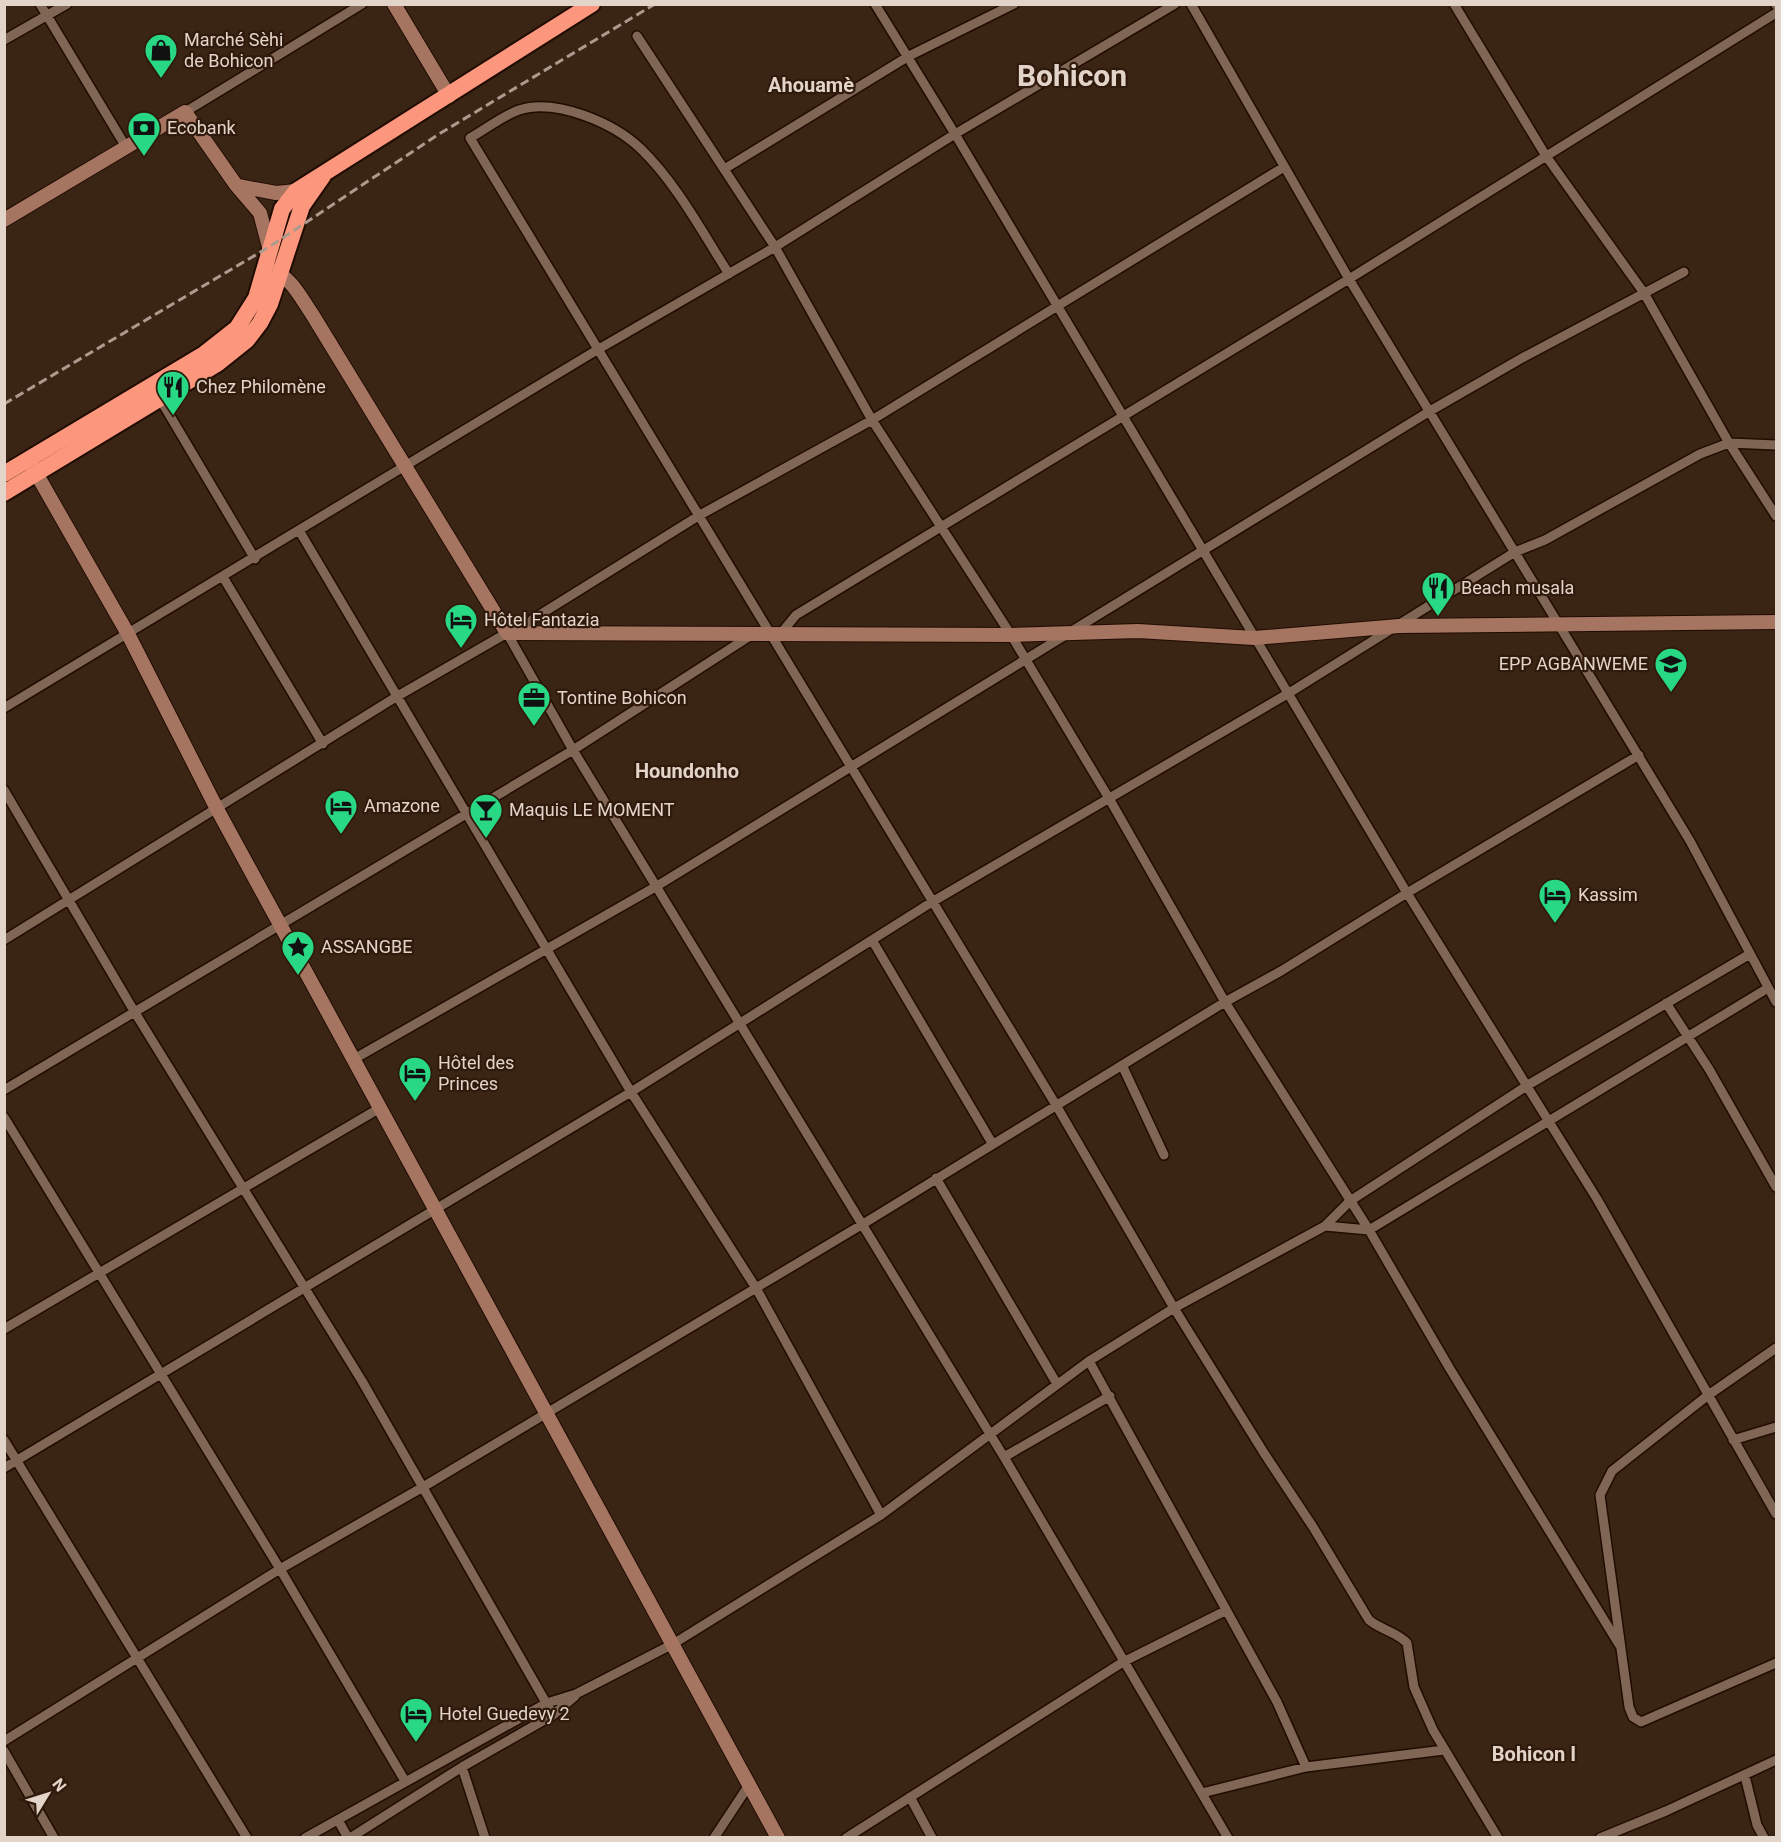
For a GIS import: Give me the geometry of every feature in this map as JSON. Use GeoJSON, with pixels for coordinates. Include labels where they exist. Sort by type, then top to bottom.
{"type":"FeatureCollection","features":[{"type":"Feature","properties":{"kind":"highway"},"geometry":{"type":"LineString","coordinates":[[4,493],[32,466],[224,340],[248,313],[256,298],[269,247],[282,209],[296,191],[592,4]]}},
{"type":"Feature","properties":{"kind":"highway"},"geometry":{"type":"LineString","coordinates":[[4,474],[32,466],[160,399],[217,364],[247,340],[270,304],[302,206],[326,170]]}},
{"type":"Feature","properties":{"kind":"street"},"geometry":{"type":"LineString","coordinates":[[40,4],[126,147]]}},
{"type":"Feature","properties":{"kind":"street"},"geometry":{"type":"LineString","coordinates":[[4,40],[67,4]]}},
{"type":"Feature","properties":{"kind":"street"},"geometry":{"type":"LineString","coordinates":[[4,220],[362,4]]}},
{"type":"Feature","properties":{"kind":"street"},"geometry":{"type":"LineString","coordinates":[[394,4],[449,96]]}},
{"type":"Feature","properties":{"kind":"street"},"geometry":{"type":"LineString","coordinates":[[875,4],[956,134],[1407,893],[1528,1084],[1776,1514]]}},
{"type":"Feature","properties":{"kind":"street"},"geometry":{"type":"LineString","coordinates":[[726,168],[909,56],[1014,4]]}},
{"type":"Feature","properties":{"kind":"street"},"geometry":{"type":"LineString","coordinates":[[4,708],[224,578],[597,350],[775,247],[956,134],[1175,4]]}},
{"type":"Feature","properties":{"kind":"street"},"geometry":{"type":"LineString","coordinates":[[1191,4],[1349,279],[1690,841],[1776,1002]]}},
{"type":"Feature","properties":{"kind":"street"},"geometry":{"type":"LineString","coordinates":[[1454,4],[1546,156],[1644,293],[1729,443],[1776,516]]}},
{"type":"Feature","properties":{"kind":"street"},"geometry":{"type":"LineString","coordinates":[[4,1090],[770,632],[1122,415],[1349,279],[1776,13]]}},
{"type":"Feature","properties":{"kind":"street"},"geometry":{"type":"LineString","coordinates":[[637,36],[726,168],[775,247],[872,420],[1011,635],[1110,800],[1225,1002],[1369,1230],[1449,1369],[1620,1646]]}},
{"type":"Feature","properties":{"kind":"street"},"geometry":{"type":"LineString","coordinates":[[729,274],[656,165],[641,149],[626,138],[581,114],[551,107],[536,107],[518,111],[470,138],[1056,1105],[1174,1308],[1313,1527],[1362,1611],[1379,1628],[1402,1637],[1407,1642],[1414,1687],[1444,1750],[1498,1838]]}},
{"type":"Feature","properties":{"kind":"street"},"geometry":{"type":"LineString","coordinates":[[184,112],[236,186],[260,213],[269,247]]}},
{"type":"Feature","properties":{"kind":"street"},"geometry":{"type":"LineString","coordinates":[[522,632],[534,619],[700,515],[872,420],[1284,167]]}},
{"type":"Feature","properties":{"kind":"street"},"geometry":{"type":"LineString","coordinates":[[236,186],[276,194],[296,191]]}},
{"type":"Feature","properties":{"kind":"street"},"geometry":{"type":"LineString","coordinates":[[264,267],[280,273],[312,314],[406,466],[507,633],[573,750],[1004,1457],[1228,1838]]}},
{"type":"Feature","properties":{"kind":"street"},"geometry":{"type":"LineString","coordinates":[[354,1059],[657,886],[1065,633],[1205,551],[1430,411],[1524,357],[1684,272]]}},
{"type":"Feature","properties":{"kind":"street"},"geometry":{"type":"LineString","coordinates":[[160,399],[255,559]]}},
{"type":"Feature","properties":{"kind":"street"},"geometry":{"type":"LineString","coordinates":[[4,1468],[631,1092],[932,903],[1289,693],[1515,552],[1545,540],[1700,454],[1729,443],[1776,445]]}},
{"type":"Feature","properties":{"kind":"street"},"geometry":{"type":"LineString","coordinates":[[32,466],[128,634],[217,809],[778,1838]]}},
{"type":"Feature","properties":{"kind":"street"},"geometry":{"type":"LineString","coordinates":[[300,532],[631,1092],[756,1288],[881,1515]]}},
{"type":"Feature","properties":{"kind":"street"},"geometry":{"type":"LineString","coordinates":[[224,578],[323,744]]}},
{"type":"Feature","properties":{"kind":"street"},"geometry":{"type":"LineString","coordinates":[[4,940],[396,697],[507,633],[770,632],[1011,635],[1138,631],[1254,638],[1399,626],[1776,622]]}},
{"type":"Feature","properties":{"kind":"street"},"geometry":{"type":"LineString","coordinates":[[4,1741],[280,1569],[423,1487],[863,1224],[1225,1002],[1281,971],[1639,755]]}},
{"type":"Feature","properties":{"kind":"street"},"geometry":{"type":"LineString","coordinates":[[4,790],[134,1011],[304,1287],[423,1487],[553,1715]]}},
{"type":"Feature","properties":{"kind":"street"},"geometry":{"type":"LineString","coordinates":[[872,940],[992,1143]]}},
{"type":"Feature","properties":{"kind":"street"},"geometry":{"type":"LineString","coordinates":[[304,1838],[547,1703],[576,1694],[673,1644],[881,1515],[1089,1361],[1174,1308],[1325,1226],[1350,1201],[1528,1084],[1750,954]]}},
{"type":"Feature","properties":{"kind":"street"},"geometry":{"type":"LineString","coordinates":[[1325,1226],[1369,1230],[1768,988]]}},
{"type":"Feature","properties":{"kind":"street"},"geometry":{"type":"LineString","coordinates":[[1666,1003],[1709,1069],[1776,1188]]}},
{"type":"Feature","properties":{"kind":"street"},"geometry":{"type":"LineString","coordinates":[[1122,1065],[1164,1155]]}},
{"type":"Feature","properties":{"kind":"street"},"geometry":{"type":"LineString","coordinates":[[4,1329],[380,1108]]}},
{"type":"Feature","properties":{"kind":"street"},"geometry":{"type":"LineString","coordinates":[[4,1117],[280,1569],[405,1781]]}},
{"type":"Feature","properties":{"kind":"street"},"geometry":{"type":"LineString","coordinates":[[936,1178],[1057,1384]]}},
{"type":"Feature","properties":{"kind":"street"},"geometry":{"type":"LineString","coordinates":[[1776,1348],[1707,1396],[1612,1471],[1600,1495],[1629,1707],[1633,1717],[1641,1722],[1776,1663]]}},
{"type":"Feature","properties":{"kind":"street"},"geometry":{"type":"LineString","coordinates":[[1089,1361],[1276,1702],[1306,1767]]}},
{"type":"Feature","properties":{"kind":"street"},"geometry":{"type":"LineString","coordinates":[[1004,1457],[1110,1396]]}},
{"type":"Feature","properties":{"kind":"street"},"geometry":{"type":"LineString","coordinates":[[1733,1440],[1776,1427]]}},
{"type":"Feature","properties":{"kind":"street"},"geometry":{"type":"LineString","coordinates":[[4,1440],[247,1838]]}},
{"type":"Feature","properties":{"kind":"street"},"geometry":{"type":"LineString","coordinates":[[846,1838],[1123,1662],[1225,1611]]}},
{"type":"Feature","properties":{"kind":"street"},"geometry":{"type":"LineString","coordinates":[[338,1820],[349,1838],[462,1767],[553,1715],[576,1694]]}},
{"type":"Feature","properties":{"kind":"street"},"geometry":{"type":"LineString","coordinates":[[1202,1793],[1306,1767],[1444,1750]]}},
{"type":"Feature","properties":{"kind":"street"},"geometry":{"type":"LineString","coordinates":[[4,1751],[54,1838]]}},
{"type":"Feature","properties":{"kind":"street"},"geometry":{"type":"LineString","coordinates":[[1600,1838],[1745,1776],[1776,1760]]}},
{"type":"Feature","properties":{"kind":"street"},"geometry":{"type":"LineString","coordinates":[[462,1767],[485,1838]]}},
{"type":"Feature","properties":{"kind":"street"},"geometry":{"type":"LineString","coordinates":[[1745,1776],[1757,1824],[1764,1838]]}},
{"type":"Feature","properties":{"kind":"street"},"geometry":{"type":"LineString","coordinates":[[714,1838],[749,1785]]}},
{"type":"Feature","properties":{"kind":"street"},"geometry":{"type":"LineString","coordinates":[[910,1797],[932,1838]]}},
{"type":"Feature","properties":{"kind":"railway"},"geometry":{"type":"LineString","coordinates":[[4,404],[269,247],[439,134],[655,4]]}},
{"type":"Feature","properties":{"kind":"place","name":"Marché Sèhi de Bohicon"},"geometry":{"type":"Point","coordinates":[161,79]}},
{"type":"Feature","properties":{"kind":"place","name":"Ecobank"},"geometry":{"type":"Point","coordinates":[144,157]}},
{"type":"Feature","properties":{"kind":"place","name":"Chez Philomène"},"geometry":{"type":"Point","coordinates":[173,416]}},
{"type":"Feature","properties":{"kind":"place","name":"Beach musala"},"geometry":{"type":"Point","coordinates":[1438,617]}},
{"type":"Feature","properties":{"kind":"place","name":"Hôtel Fantazia"},"geometry":{"type":"Point","coordinates":[461,649]}},
{"type":"Feature","properties":{"kind":"place","name":"EPP AGBANWEME"},"geometry":{"type":"Point","coordinates":[1671,693]}},
{"type":"Feature","properties":{"kind":"place","name":"Tontine Bohicon"},"geometry":{"type":"Point","coordinates":[534,727]}},
{"type":"Feature","properties":{"kind":"place","name":"Amazone"},"geometry":{"type":"Point","coordinates":[341,835]}},
{"type":"Feature","properties":{"kind":"place","name":"Maquis LE MOMENT"},"geometry":{"type":"Point","coordinates":[486,839]}},
{"type":"Feature","properties":{"kind":"place","name":"Kassim"},"geometry":{"type":"Point","coordinates":[1555,924]}},
{"type":"Feature","properties":{"kind":"place","name":"ASSANGBE"},"geometry":{"type":"Point","coordinates":[298,976]}},
{"type":"Feature","properties":{"kind":"place","name":"Hôtel des Princes"},"geometry":{"type":"Point","coordinates":[415,1102]}},
{"type":"Feature","properties":{"kind":"place","name":"Hotel Guedevy 2"},"geometry":{"type":"Point","coordinates":[416,1743]}},
{"type":"Feature","properties":{"kind":"district","name":"Bohicon"},"geometry":{"type":"Point","coordinates":[1072,76]}},
{"type":"Feature","properties":{"kind":"district","name":"Ahouamè"},"geometry":{"type":"Point","coordinates":[811,85]}},
{"type":"Feature","properties":{"kind":"district","name":"Houndonho"},"geometry":{"type":"Point","coordinates":[687,771]}},
{"type":"Feature","properties":{"kind":"district","name":"Bohicon I"},"geometry":{"type":"Point","coordinates":[1534,1754]}}]}
